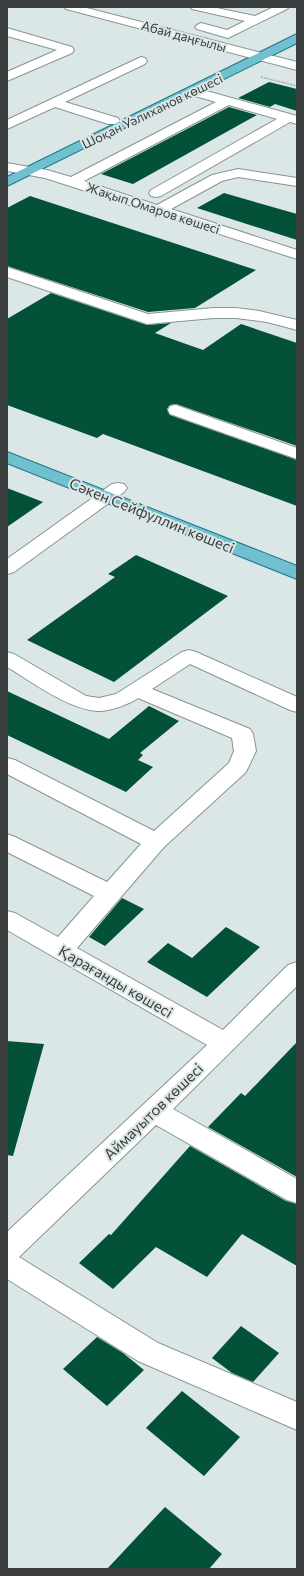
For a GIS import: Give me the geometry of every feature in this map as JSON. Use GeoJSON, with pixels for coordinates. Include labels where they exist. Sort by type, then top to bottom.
{"type":"FeatureCollection","features":[{"type":"Feature","properties":{"kind":"main road","name":"Шоқан Уәлиханов көшесі"},"geometry":{"type":"LineString","coordinates":[[7,182],[297,38]]}},
{"type":"Feature","properties":{"kind":"main road","name":"Сәкен Сейфуллин көшесі"},"geometry":{"type":"LineString","coordinates":[[7,443],[112,492],[297,573]]}},
{"type":"Feature","properties":{"kind":"main road","name":"Сәкен Сейфуллин көшесі"},"geometry":{"type":"LineString","coordinates":[[7,457],[112,492],[297,558]]}},
{"type":"Feature","properties":{"kind":"street","name":"Абай даңғылы"},"geometry":{"type":"LineString","coordinates":[[70,7],[297,66]]}},
{"type":"Feature","properties":{"kind":"street"},"geometry":{"type":"LineString","coordinates":[[196,7],[254,20]]}},
{"type":"Feature","properties":{"kind":"street"},"geometry":{"type":"LineString","coordinates":[[190,24],[228,34],[283,7]]}},
{"type":"Feature","properties":{"kind":"street"},"geometry":{"type":"LineString","coordinates":[[109,17],[122,10]]}},
{"type":"Feature","properties":{"kind":"street"},"geometry":{"type":"LineString","coordinates":[[7,32],[68,50],[7,77]]}},
{"type":"Feature","properties":{"kind":"street"},"geometry":{"type":"LineString","coordinates":[[7,126],[141,61]]}},
{"type":"Feature","properties":{"kind":"street"},"geometry":{"type":"LineString","coordinates":[[192,91],[293,119]]}},
{"type":"Feature","properties":{"kind":"street"},"geometry":{"type":"LineString","coordinates":[[72,182],[227,101]]}},
{"type":"Feature","properties":{"kind":"street"},"geometry":{"type":"LineString","coordinates":[[54,103],[113,121]]}},
{"type":"Feature","properties":{"kind":"street"},"geometry":{"type":"LineString","coordinates":[[156,193],[293,119]]}},
{"type":"Feature","properties":{"kind":"street","name":"Жақып Омаров көшесі"},"geometry":{"type":"LineString","coordinates":[[7,167],[47,174],[297,255]]}},
{"type":"Feature","properties":{"kind":"street"},"geometry":{"type":"LineString","coordinates":[[159,210],[217,178],[238,173],[297,182]]}},
{"type":"Feature","properties":{"kind":"street"},"geometry":{"type":"LineString","coordinates":[[7,272],[147,319],[165,319],[195,315],[235,313],[267,316],[297,325]]}},
{"type":"Feature","properties":{"kind":"street"},"geometry":{"type":"LineString","coordinates":[[176,410],[297,454]]}},
{"type":"Feature","properties":{"kind":"street"},"geometry":{"type":"LineString","coordinates":[[7,568],[112,492]]}},
{"type":"Feature","properties":{"kind":"street"},"geometry":{"type":"LineString","coordinates":[[7,658],[80,701],[99,705],[123,699],[189,656],[297,705]]}},
{"type":"Feature","properties":{"kind":"street"},"geometry":{"type":"LineString","coordinates":[[62,950],[72,936],[156,842],[238,767],[245,751],[242,734],[136,690]]}},
{"type":"Feature","properties":{"kind":"street"},"geometry":{"type":"LineString","coordinates":[[7,765],[156,842]]}},
{"type":"Feature","properties":{"kind":"street"},"geometry":{"type":"LineString","coordinates":[[7,842],[110,894]]}},
{"type":"Feature","properties":{"kind":"street","name":"Қарағанды көшесі"},"geometry":{"type":"LineString","coordinates":[[7,919],[225,1043]]}},
{"type":"Feature","properties":{"kind":"street","name":"Аймауытов көшесі"},"geometry":{"type":"LineString","coordinates":[[7,1250],[225,1043],[297,970]]}},
{"type":"Feature","properties":{"kind":"street"},"geometry":{"type":"LineString","coordinates":[[154,1111],[297,1192]]}},
{"type":"Feature","properties":{"kind":"street"},"geometry":{"type":"LineString","coordinates":[[7,1264],[148,1352],[297,1416]]}},
{"type":"Feature","properties":{"kind":"path"},"geometry":{"type":"LineString","coordinates":[[256,75],[297,86]]}},
{"type":"Feature","properties":{"kind":"building"},"geometry":{"type":"Polygon","coordinates":[[[269,82],[297,89],[297,111],[275,104],[270,107],[238,98],[269,82]]]}},
{"type":"Feature","properties":{"kind":"building"},"geometry":{"type":"Polygon","coordinates":[[[229,107],[257,115],[133,184],[101,174],[229,107]]]}},
{"type":"Feature","properties":{"kind":"building"},"geometry":{"type":"Polygon","coordinates":[[[224,193],[297,214],[297,240],[197,208],[224,193]]]}},
{"type":"Feature","properties":{"kind":"building"},"geometry":{"type":"Polygon","coordinates":[[[30,196],[256,270],[195,308],[148,312],[7,266],[7,208],[30,196]]]}},
{"type":"Feature","properties":{"kind":"building"},"geometry":{"type":"Polygon","coordinates":[[[51,293],[147,325],[171,323],[155,333],[203,350],[241,324],[297,343],[297,446],[176,404],[170,405],[167,409],[170,415],[297,460],[297,506],[103,434],[97,438],[7,405],[7,319],[51,293]]]}},
{"type":"Feature","properties":{"kind":"building"},"geometry":{"type":"Polygon","coordinates":[[[7,488],[43,502],[7,527],[7,488]]]}},
{"type":"Feature","properties":{"kind":"building"},"geometry":{"type":"Polygon","coordinates":[[[136,555],[228,596],[114,682],[27,640],[115,577],[108,574],[136,555]]]}},
{"type":"Feature","properties":{"kind":"building"},"geometry":{"type":"Polygon","coordinates":[[[7,691],[109,739],[149,706],[179,721],[140,753],[143,755],[138,760],[153,767],[126,792],[7,735],[7,691]]]}},
{"type":"Feature","properties":{"kind":"building"},"geometry":{"type":"Polygon","coordinates":[[[122,898],[144,909],[105,946],[89,937],[122,898]]]}},
{"type":"Feature","properties":{"kind":"building"},"geometry":{"type":"Polygon","coordinates":[[[226,927],[260,947],[207,997],[147,962],[168,943],[192,958],[226,927]]]}},
{"type":"Feature","properties":{"kind":"building"},"geometry":{"type":"Polygon","coordinates":[[[7,1041],[44,1044],[13,1156],[7,1155],[7,1041]]]}},
{"type":"Feature","properties":{"kind":"building"},"geometry":{"type":"Polygon","coordinates":[[[297,1042],[297,1177],[208,1127],[241,1093],[245,1096],[297,1042]]]}},
{"type":"Feature","properties":{"kind":"building"},"geometry":{"type":"Polygon","coordinates":[[[190,1146],[286,1201],[297,1204],[297,1266],[242,1234],[207,1277],[156,1247],[113,1289],[79,1263],[109,1234],[111,1235],[190,1146]]]}},
{"type":"Feature","properties":{"kind":"building"},"geometry":{"type":"Polygon","coordinates":[[[241,1326],[279,1353],[253,1382],[232,1373],[212,1358],[241,1326]]]}},
{"type":"Feature","properties":{"kind":"building"},"geometry":{"type":"Polygon","coordinates":[[[97,1337],[123,1353],[144,1370],[107,1406],[63,1369],[97,1337]]]}},
{"type":"Feature","properties":{"kind":"building"},"geometry":{"type":"Polygon","coordinates":[[[182,1391],[240,1437],[204,1476],[146,1428],[182,1391]]]}},
{"type":"Feature","properties":{"kind":"building"},"geometry":{"type":"Polygon","coordinates":[[[165,1507],[222,1554],[209,1569],[107,1569],[165,1507]]]}}]}
